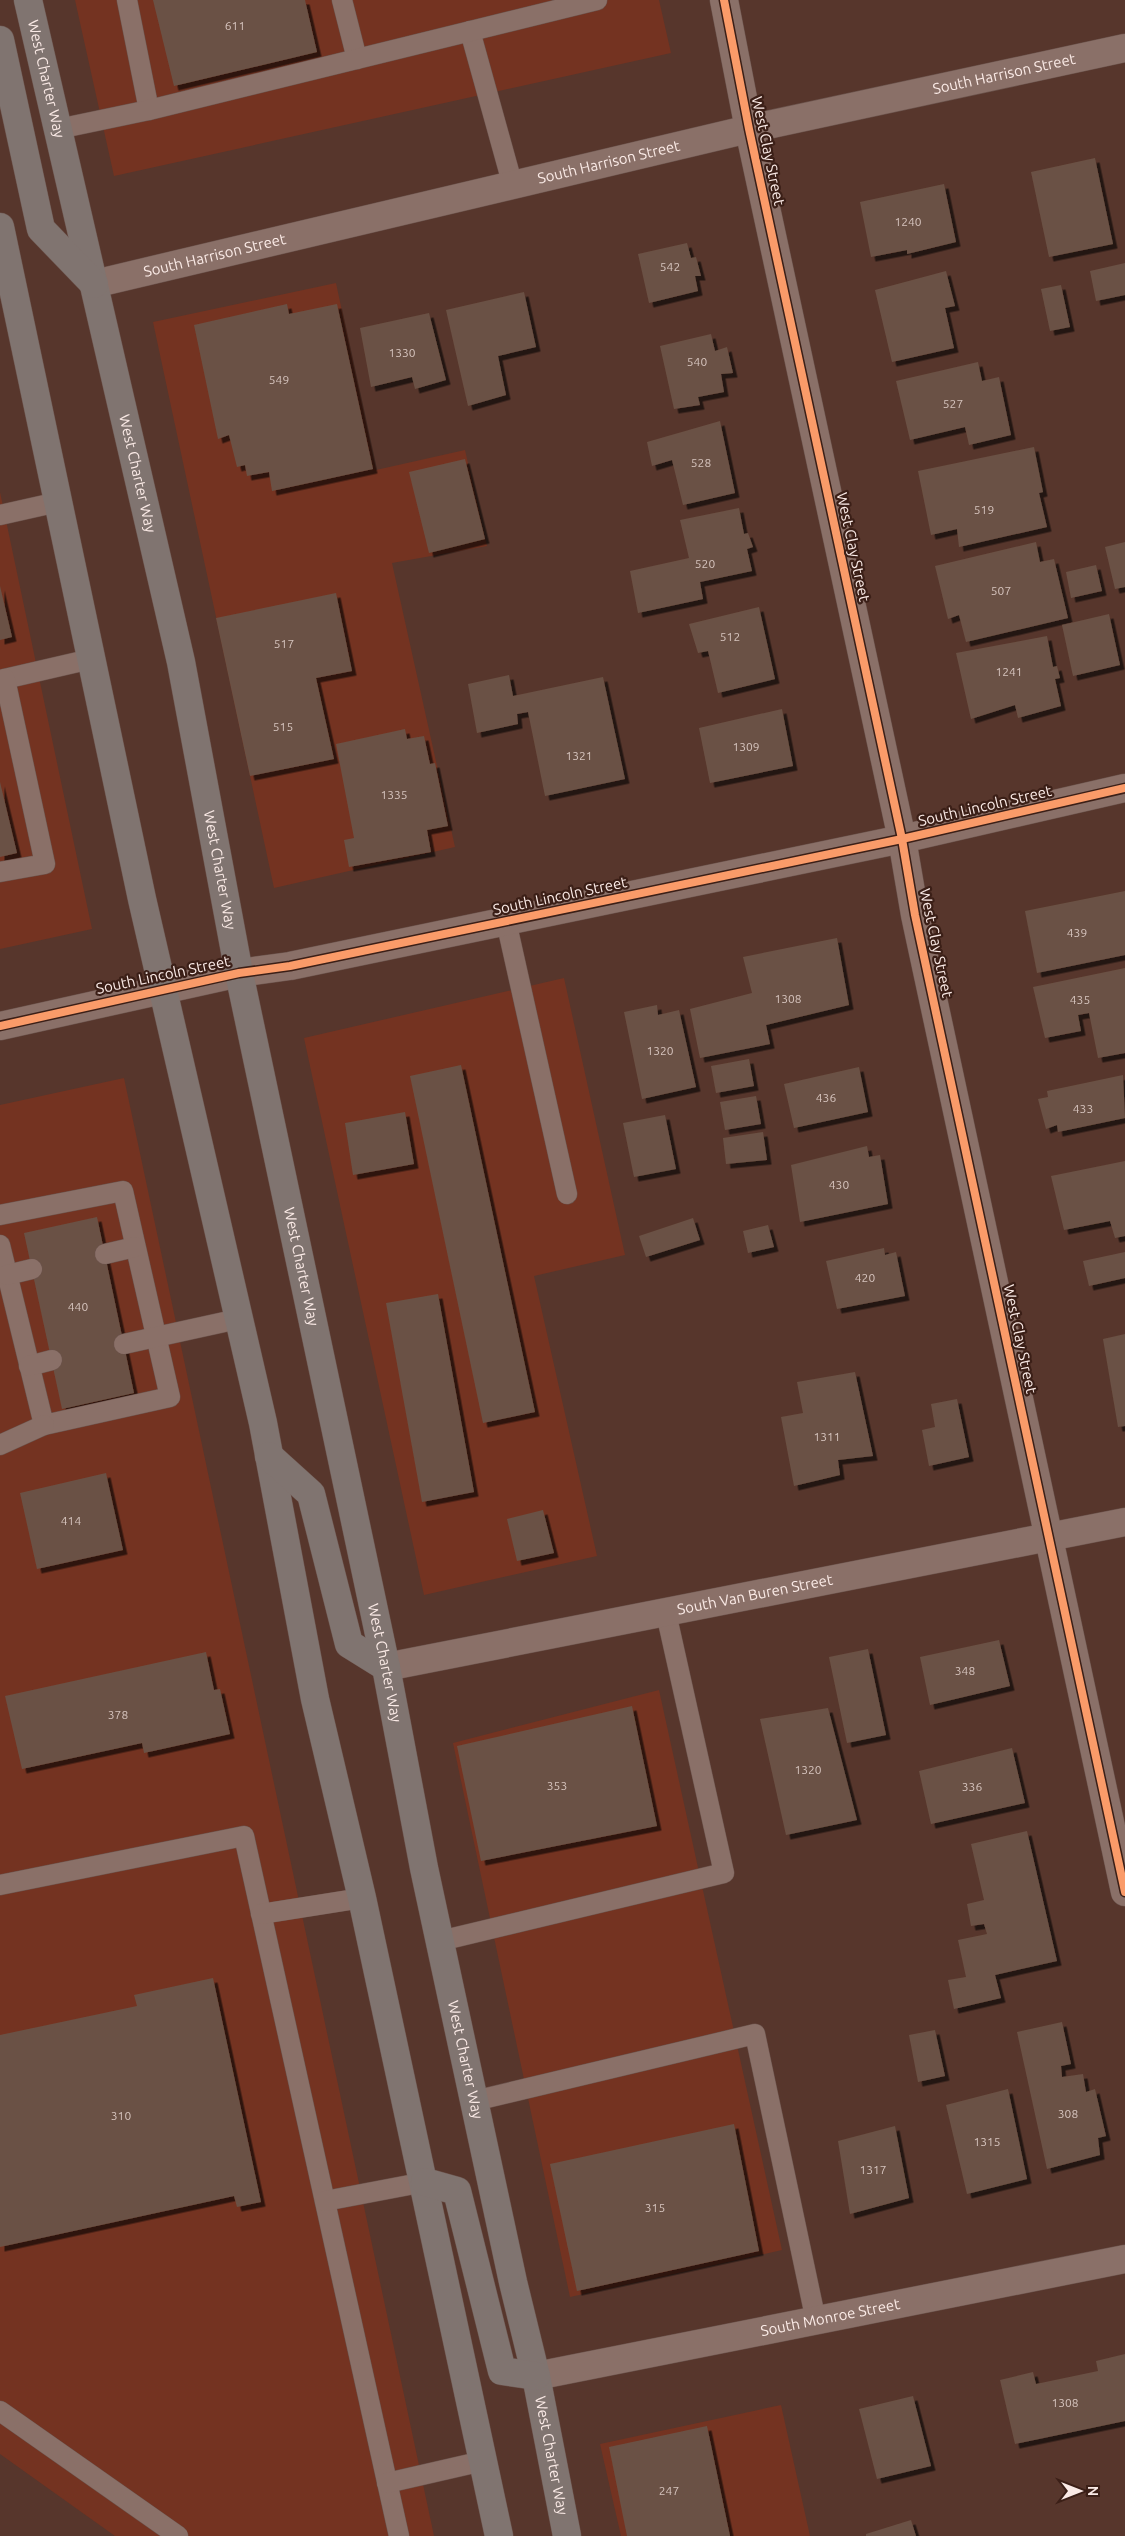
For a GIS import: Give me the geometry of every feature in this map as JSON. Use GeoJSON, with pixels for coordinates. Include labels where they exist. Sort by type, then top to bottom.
{"type":"FeatureCollection","features":[{"type":"Feature","properties":{"kind":"main road","name":"West Charter Way"},"geometry":{"type":"LineString","coordinates":[[28,0],[181,662],[239,973],[386,1667],[440,1941],[536,2376],[567,2536]]}},
{"type":"Feature","properties":{"kind":"main road"},"geometry":{"type":"LineString","coordinates":[[0,40],[41,229],[94,284]]}},
{"type":"Feature","properties":{"kind":"main road"},"geometry":{"type":"LineString","coordinates":[[0,227],[4,262],[91,659],[270,1456],[315,1699],[362,1898],[499,2536]]}},
{"type":"Feature","properties":{"kind":"main road"},"geometry":{"type":"LineString","coordinates":[[270,1456],[311,1494],[349,1644],[386,1667]]}},
{"type":"Feature","properties":{"kind":"main road"},"geometry":{"type":"LineString","coordinates":[[424,2182],[457,2191],[502,2372],[536,2376]]}},
{"type":"Feature","properties":{"kind":"street","name":"West Clay Street"},"geometry":{"type":"LineString","coordinates":[[724,0],[749,129],[902,839],[916,914],[1125,1892]]}},
{"type":"Feature","properties":{"kind":"street","name":"South Harrison Street"},"geometry":{"type":"LineString","coordinates":[[94,284],[749,129],[1125,48]]}},
{"type":"Feature","properties":{"kind":"street","name":"South Lincoln Street"},"geometry":{"type":"LineString","coordinates":[[0,1026],[239,973],[290,966],[902,839],[1125,788]]}},
{"type":"Feature","properties":{"kind":"street","name":"South Van Buren Street"},"geometry":{"type":"LineString","coordinates":[[386,1667],[1125,1522]]}},
{"type":"Feature","properties":{"kind":"street","name":"South Monroe Street"},"geometry":{"type":"LineString","coordinates":[[536,2376],[1125,2259]]}},
{"type":"Feature","properties":{"kind":"lane"},"geometry":{"type":"LineString","coordinates":[[127,0],[149,110]]}},
{"type":"Feature","properties":{"kind":"lane"},"geometry":{"type":"LineString","coordinates":[[342,0],[357,59]]}},
{"type":"Feature","properties":{"kind":"lane"},"geometry":{"type":"LineString","coordinates":[[58,129],[149,110],[597,0]]}},
{"type":"Feature","properties":{"kind":"lane"},"geometry":{"type":"LineString","coordinates":[[470,31],[513,186]]}},
{"type":"Feature","properties":{"kind":"lane"},"geometry":{"type":"LineString","coordinates":[[0,515],[58,502]]}},
{"type":"Feature","properties":{"kind":"lane"},"geometry":{"type":"LineString","coordinates":[[0,872],[45,864],[3,679],[91,659]]}},
{"type":"Feature","properties":{"kind":"lane"},"geometry":{"type":"LineString","coordinates":[[506,921],[566,1194]]}},
{"type":"Feature","properties":{"kind":"lane"},"geometry":{"type":"LineString","coordinates":[[0,1215],[123,1191],[170,1397],[44,1424],[0,1445]]}},
{"type":"Feature","properties":{"kind":"lane"},"geometry":{"type":"LineString","coordinates":[[0,1245],[44,1424]]}},
{"type":"Feature","properties":{"kind":"lane"},"geometry":{"type":"LineString","coordinates":[[105,1254],[135,1247]]}},
{"type":"Feature","properties":{"kind":"lane"},"geometry":{"type":"LineString","coordinates":[[7,1275],[32,1269]]}},
{"type":"Feature","properties":{"kind":"lane"},"geometry":{"type":"LineString","coordinates":[[124,1344],[238,1318]]}},
{"type":"Feature","properties":{"kind":"lane"},"geometry":{"type":"LineString","coordinates":[[29,1366],[52,1360]]}},
{"type":"Feature","properties":{"kind":"lane"},"geometry":{"type":"LineString","coordinates":[[440,1941],[724,1873],[666,1613]]}},
{"type":"Feature","properties":{"kind":"lane"},"geometry":{"type":"LineString","coordinates":[[0,1885],[244,1836],[399,2536]]}},
{"type":"Feature","properties":{"kind":"lane"},"geometry":{"type":"LineString","coordinates":[[261,1914],[362,1898]]}},
{"type":"Feature","properties":{"kind":"lane"},"geometry":{"type":"LineString","coordinates":[[474,2100],[755,2034],[816,2321]]}},
{"type":"Feature","properties":{"kind":"lane"},"geometry":{"type":"LineString","coordinates":[[325,2201],[424,2182]]}},
{"type":"Feature","properties":{"kind":"lane"},"geometry":{"type":"LineString","coordinates":[[0,2410],[158,2530],[178,2536]]}},
{"type":"Feature","properties":{"kind":"lane"},"geometry":{"type":"LineString","coordinates":[[387,2483],[483,2461]]}},
{"type":"Feature","properties":{"kind":"shaded area"},"geometry":{"type":"Polygon","coordinates":[[[75,0],[659,0],[671,53],[114,176],[75,0]]]}},
{"type":"Feature","properties":{"kind":"shaded area"},"geometry":{"type":"Polygon","coordinates":[[[336,283],[376,470],[465,450],[487,546],[392,563],[455,847],[274,888],[153,322],[336,283]]]}},
{"type":"Feature","properties":{"kind":"shaded area"},"geometry":{"type":"Polygon","coordinates":[[[0,492],[92,929],[0,949],[0,492]]]}},
{"type":"Feature","properties":{"kind":"shaded area"},"geometry":{"type":"Polygon","coordinates":[[[564,978],[625,1255],[534,1276],[597,1556],[424,1595],[304,1038],[564,978]]]}},
{"type":"Feature","properties":{"kind":"shaded area"},"geometry":{"type":"Polygon","coordinates":[[[124,1078],[434,2536],[115,2536],[0,2454],[0,1105],[124,1078]]]}},
{"type":"Feature","properties":{"kind":"shaded area"},"geometry":{"type":"Polygon","coordinates":[[[659,1690],[782,2250],[570,2297],[453,1743],[659,1690]]]}},
{"type":"Feature","properties":{"kind":"shaded area"},"geometry":{"type":"Polygon","coordinates":[[[781,2405],[810,2536],[621,2536],[600,2444],[781,2405]]]}},
{"type":"Feature","properties":{"kind":"building"},"geometry":{"type":"Polygon","coordinates":[[[153,0],[305,0],[317,52],[174,86],[153,0]]]}},
{"type":"Feature","properties":{"kind":"building"},"geometry":{"type":"Polygon","coordinates":[[[1095,158],[1113,244],[1049,257],[1031,172],[1095,158]]]}},
{"type":"Feature","properties":{"kind":"building"},"geometry":{"type":"Polygon","coordinates":[[[944,184],[956,242],[907,254],[907,250],[871,257],[860,202],[944,184]]]}},
{"type":"Feature","properties":{"kind":"building"},"geometry":{"type":"Polygon","coordinates":[[[687,243],[691,258],[696,257],[701,276],[695,276],[698,291],[649,303],[638,254],[687,243]]]}},
{"type":"Feature","properties":{"kind":"building"},"geometry":{"type":"Polygon","coordinates":[[[1125,263],[1125,295],[1096,301],[1090,271],[1125,263]]]}},
{"type":"Feature","properties":{"kind":"building"},"geometry":{"type":"Polygon","coordinates":[[[946,271],[955,306],[945,308],[954,348],[892,362],[875,290],[946,271]]]}},
{"type":"Feature","properties":{"kind":"building"},"geometry":{"type":"Polygon","coordinates":[[[1061,285],[1070,327],[1050,331],[1041,289],[1061,285]]]}},
{"type":"Feature","properties":{"kind":"building"},"geometry":{"type":"Polygon","coordinates":[[[524,292],[536,347],[498,356],[506,395],[468,406],[446,310],[524,292]]]}},
{"type":"Feature","properties":{"kind":"building"},"geometry":{"type":"Polygon","coordinates":[[[287,304],[289,314],[337,304],[373,469],[272,491],[269,472],[247,476],[245,465],[237,467],[229,435],[218,439],[194,325],[287,304]]]}},
{"type":"Feature","properties":{"kind":"building"},"geometry":{"type":"Polygon","coordinates":[[[429,313],[446,380],[415,389],[412,377],[371,387],[360,328],[429,313]]]}},
{"type":"Feature","properties":{"kind":"building"},"geometry":{"type":"Polygon","coordinates":[[[711,334],[715,351],[727,347],[733,373],[721,374],[724,392],[698,397],[700,405],[674,409],[660,346],[711,334]]]}},
{"type":"Feature","properties":{"kind":"building"},"geometry":{"type":"Polygon","coordinates":[[[978,362],[982,381],[999,377],[1011,435],[969,445],[965,427],[910,440],[896,381],[978,362]]]}},
{"type":"Feature","properties":{"kind":"building"},"geometry":{"type":"Polygon","coordinates":[[[720,421],[735,493],[683,505],[672,460],[652,466],[647,442],[720,421]]]}},
{"type":"Feature","properties":{"kind":"building"},"geometry":{"type":"Polygon","coordinates":[[[1034,447],[1043,492],[1039,493],[1047,527],[959,547],[957,529],[931,535],[918,471],[1034,447]]]}},
{"type":"Feature","properties":{"kind":"building"},"geometry":{"type":"Polygon","coordinates":[[[465,459],[485,539],[429,553],[409,472],[465,459]]]}},
{"type":"Feature","properties":{"kind":"building"},"geometry":{"type":"Polygon","coordinates":[[[739,508],[744,534],[748,533],[753,547],[747,549],[752,571],[700,582],[703,599],[638,613],[630,571],[689,558],[680,520],[739,508]]]}},
{"type":"Feature","properties":{"kind":"building"},"geometry":{"type":"Polygon","coordinates":[[[1036,542],[1040,562],[1054,559],[1068,618],[966,642],[959,615],[948,619],[935,566],[1036,542]]]}},
{"type":"Feature","properties":{"kind":"building"},"geometry":{"type":"Polygon","coordinates":[[[1125,542],[1125,587],[1115,589],[1105,547],[1125,542]]]}},
{"type":"Feature","properties":{"kind":"building"},"geometry":{"type":"Polygon","coordinates":[[[1096,565],[1102,591],[1071,598],[1066,572],[1096,565]]]}},
{"type":"Feature","properties":{"kind":"building"},"geometry":{"type":"Polygon","coordinates":[[[0,586],[12,637],[0,640],[0,586]]]}},
{"type":"Feature","properties":{"kind":"building"},"geometry":{"type":"Polygon","coordinates":[[[336,593],[352,671],[316,678],[334,759],[250,776],[216,618],[336,593]]]}},
{"type":"Feature","properties":{"kind":"building"},"geometry":{"type":"Polygon","coordinates":[[[759,607],[775,679],[718,693],[708,651],[698,653],[689,624],[759,607]]]}},
{"type":"Feature","properties":{"kind":"building"},"geometry":{"type":"Polygon","coordinates":[[[1109,614],[1120,665],[1073,676],[1062,625],[1109,614]]]}},
{"type":"Feature","properties":{"kind":"building"},"geometry":{"type":"Polygon","coordinates":[[[1047,636],[1053,667],[1057,666],[1060,678],[1055,679],[1061,706],[1018,718],[1015,705],[971,719],[956,653],[1047,636]]]}},
{"type":"Feature","properties":{"kind":"building"},"geometry":{"type":"Polygon","coordinates":[[[509,675],[513,696],[603,677],[625,779],[545,796],[528,712],[517,714],[518,724],[477,733],[468,684],[509,675]]]}},
{"type":"Feature","properties":{"kind":"building"},"geometry":{"type":"Polygon","coordinates":[[[782,709],[793,766],[710,783],[699,728],[782,709]]]}},
{"type":"Feature","properties":{"kind":"building"},"geometry":{"type":"Polygon","coordinates":[[[405,729],[407,739],[424,736],[430,764],[435,763],[448,826],[427,830],[431,852],[349,867],[344,840],[354,838],[336,744],[405,729]]]}},
{"type":"Feature","properties":{"kind":"building"},"geometry":{"type":"Polygon","coordinates":[[[0,782],[17,853],[0,857],[0,782]]]}},
{"type":"Feature","properties":{"kind":"building"},"geometry":{"type":"Polygon","coordinates":[[[1125,891],[1125,955],[1037,973],[1025,911],[1125,891]]]}},
{"type":"Feature","properties":{"kind":"building"},"geometry":{"type":"Polygon","coordinates":[[[837,938],[849,1005],[766,1025],[770,1044],[700,1058],[690,1009],[752,993],[743,957],[837,938]]]}},
{"type":"Feature","properties":{"kind":"building"},"geometry":{"type":"Polygon","coordinates":[[[1125,968],[1125,1053],[1098,1058],[1089,1013],[1078,1015],[1081,1031],[1045,1038],[1033,987],[1125,968]]]}},
{"type":"Feature","properties":{"kind":"building"},"geometry":{"type":"Polygon","coordinates":[[[657,1005],[658,1015],[679,1010],[696,1087],[642,1099],[624,1012],[657,1005]]]}},
{"type":"Feature","properties":{"kind":"building"},"geometry":{"type":"Polygon","coordinates":[[[749,1059],[754,1086],[716,1093],[711,1066],[749,1059]]]}},
{"type":"Feature","properties":{"kind":"building"},"geometry":{"type":"Polygon","coordinates":[[[461,1065],[535,1412],[483,1423],[410,1076],[461,1065]]]}},
{"type":"Feature","properties":{"kind":"building"},"geometry":{"type":"Polygon","coordinates":[[[859,1067],[868,1112],[794,1128],[784,1084],[859,1067]]]}},
{"type":"Feature","properties":{"kind":"building"},"geometry":{"type":"Polygon","coordinates":[[[1123,1075],[1125,1118],[1058,1132],[1057,1125],[1046,1129],[1038,1099],[1048,1097],[1047,1091],[1123,1075]]]}},
{"type":"Feature","properties":{"kind":"building"},"geometry":{"type":"Polygon","coordinates":[[[756,1096],[761,1124],[725,1130],[720,1102],[756,1096]]]}},
{"type":"Feature","properties":{"kind":"building"},"geometry":{"type":"Polygon","coordinates":[[[405,1112],[414,1164],[353,1175],[345,1123],[405,1112]]]}},
{"type":"Feature","properties":{"kind":"building"},"geometry":{"type":"Polygon","coordinates":[[[665,1115],[676,1169],[634,1177],[623,1123],[665,1115]]]}},
{"type":"Feature","properties":{"kind":"building"},"geometry":{"type":"Polygon","coordinates":[[[763,1132],[767,1160],[726,1164],[723,1138],[763,1132]]]}},
{"type":"Feature","properties":{"kind":"building"},"geometry":{"type":"Polygon","coordinates":[[[867,1146],[869,1157],[880,1155],[888,1204],[800,1222],[791,1165],[867,1146]]]}},
{"type":"Feature","properties":{"kind":"building"},"geometry":{"type":"Polygon","coordinates":[[[1125,1161],[1125,1236],[1115,1238],[1110,1221],[1064,1230],[1051,1176],[1125,1161]]]}},
{"type":"Feature","properties":{"kind":"building"},"geometry":{"type":"Polygon","coordinates":[[[97,1217],[134,1393],[62,1409],[24,1233],[97,1217]]]}},
{"type":"Feature","properties":{"kind":"building"},"geometry":{"type":"Polygon","coordinates":[[[693,1218],[700,1240],[646,1257],[639,1236],[693,1218]]]}},
{"type":"Feature","properties":{"kind":"building"},"geometry":{"type":"Polygon","coordinates":[[[768,1225],[774,1247],[748,1253],[743,1231],[768,1225]]]}},
{"type":"Feature","properties":{"kind":"building"},"geometry":{"type":"Polygon","coordinates":[[[884,1248],[885,1255],[896,1252],[905,1296],[837,1309],[826,1261],[884,1248]]]}},
{"type":"Feature","properties":{"kind":"building"},"geometry":{"type":"Polygon","coordinates":[[[1125,1252],[1125,1278],[1089,1286],[1083,1261],[1125,1252]]]}},
{"type":"Feature","properties":{"kind":"building"},"geometry":{"type":"Polygon","coordinates":[[[438,1294],[474,1492],[422,1502],[386,1303],[438,1294]]]}},
{"type":"Feature","properties":{"kind":"building"},"geometry":{"type":"Polygon","coordinates":[[[1125,1334],[1125,1426],[1118,1427],[1103,1339],[1125,1334]]]}},
{"type":"Feature","properties":{"kind":"building"},"geometry":{"type":"Polygon","coordinates":[[[855,1372],[873,1456],[838,1460],[840,1475],[794,1486],[781,1417],[803,1413],[797,1382],[855,1372]]]}},
{"type":"Feature","properties":{"kind":"building"},"geometry":{"type":"Polygon","coordinates":[[[957,1399],[969,1457],[929,1466],[922,1430],[935,1427],[931,1404],[957,1399]]]}},
{"type":"Feature","properties":{"kind":"building"},"geometry":{"type":"Polygon","coordinates":[[[106,1473],[123,1550],[37,1569],[20,1493],[106,1473]]]}},
{"type":"Feature","properties":{"kind":"building"},"geometry":{"type":"Polygon","coordinates":[[[543,1510],[554,1553],[517,1561],[507,1519],[543,1510]]]}},
{"type":"Feature","properties":{"kind":"building"},"geometry":{"type":"Polygon","coordinates":[[[999,1640],[1010,1686],[930,1705],[920,1657],[999,1640]]]}},
{"type":"Feature","properties":{"kind":"building"},"geometry":{"type":"Polygon","coordinates":[[[868,1649],[886,1735],[847,1743],[829,1657],[868,1649]]]}},
{"type":"Feature","properties":{"kind":"building"},"geometry":{"type":"Polygon","coordinates":[[[206,1652],[214,1690],[220,1689],[230,1734],[144,1753],[142,1743],[22,1769],[5,1696],[206,1652]]]}},
{"type":"Feature","properties":{"kind":"building"},"geometry":{"type":"Polygon","coordinates":[[[632,1706],[657,1826],[481,1861],[457,1746],[632,1706]]]}},
{"type":"Feature","properties":{"kind":"building"},"geometry":{"type":"Polygon","coordinates":[[[828,1708],[857,1820],[786,1835],[760,1719],[828,1708]]]}},
{"type":"Feature","properties":{"kind":"building"},"geometry":{"type":"Polygon","coordinates":[[[1012,1748],[1025,1803],[931,1824],[919,1771],[1012,1748]]]}},
{"type":"Feature","properties":{"kind":"building"},"geometry":{"type":"Polygon","coordinates":[[[1027,1831],[1057,1961],[995,1975],[1001,1998],[954,2009],[948,1980],[966,1977],[958,1940],[987,1934],[984,1924],[971,1926],[967,1904],[984,1900],[971,1844],[1027,1831]]]}},
{"type":"Feature","properties":{"kind":"building"},"geometry":{"type":"Polygon","coordinates":[[[213,1978],[261,2202],[237,2207],[234,2196],[0,2247],[0,2035],[137,2006],[134,1995],[213,1978]]]}},
{"type":"Feature","properties":{"kind":"building"},"geometry":{"type":"Polygon","coordinates":[[[1062,2022],[1071,2064],[1061,2066],[1062,2077],[1083,2074],[1086,2092],[1095,2089],[1106,2136],[1098,2138],[1100,2155],[1047,2169],[1017,2032],[1062,2022]]]}},
{"type":"Feature","properties":{"kind":"building"},"geometry":{"type":"Polygon","coordinates":[[[935,2030],[945,2076],[918,2082],[909,2035],[935,2030]]]}},
{"type":"Feature","properties":{"kind":"building"},"geometry":{"type":"Polygon","coordinates":[[[1008,2089],[1027,2179],[967,2194],[946,2105],[1008,2089]]]}},
{"type":"Feature","properties":{"kind":"building"},"geometry":{"type":"Polygon","coordinates":[[[734,2124],[759,2251],[577,2291],[550,2164],[734,2124]]]}},
{"type":"Feature","properties":{"kind":"building"},"geometry":{"type":"Polygon","coordinates":[[[895,2126],[909,2198],[850,2214],[838,2141],[895,2126]]]}},
{"type":"Feature","properties":{"kind":"building"},"geometry":{"type":"Polygon","coordinates":[[[1125,2354],[1125,2421],[1015,2444],[1000,2380],[1033,2372],[1036,2384],[1098,2371],[1096,2361],[1125,2354]]]}},
{"type":"Feature","properties":{"kind":"building"},"geometry":{"type":"Polygon","coordinates":[[[913,2396],[931,2466],[877,2479],[859,2409],[913,2396]]]}},
{"type":"Feature","properties":{"kind":"building"},"geometry":{"type":"Polygon","coordinates":[[[707,2426],[730,2536],[627,2536],[609,2447],[707,2426]]]}},
{"type":"Feature","properties":{"kind":"building"},"geometry":{"type":"Polygon","coordinates":[[[911,2520],[916,2536],[866,2536],[866,2534],[911,2520]]]}},
{"type":"Feature","properties":{"kind":"cycle path"},"geometry":{"type":"LineString","coordinates":[[724,0],[749,129],[902,839],[915,915],[1125,1892]]}},
{"type":"Feature","properties":{"kind":"cycle path"},"geometry":{"type":"LineString","coordinates":[[0,1026],[239,973],[290,966],[902,839],[1125,788]]}}]}
